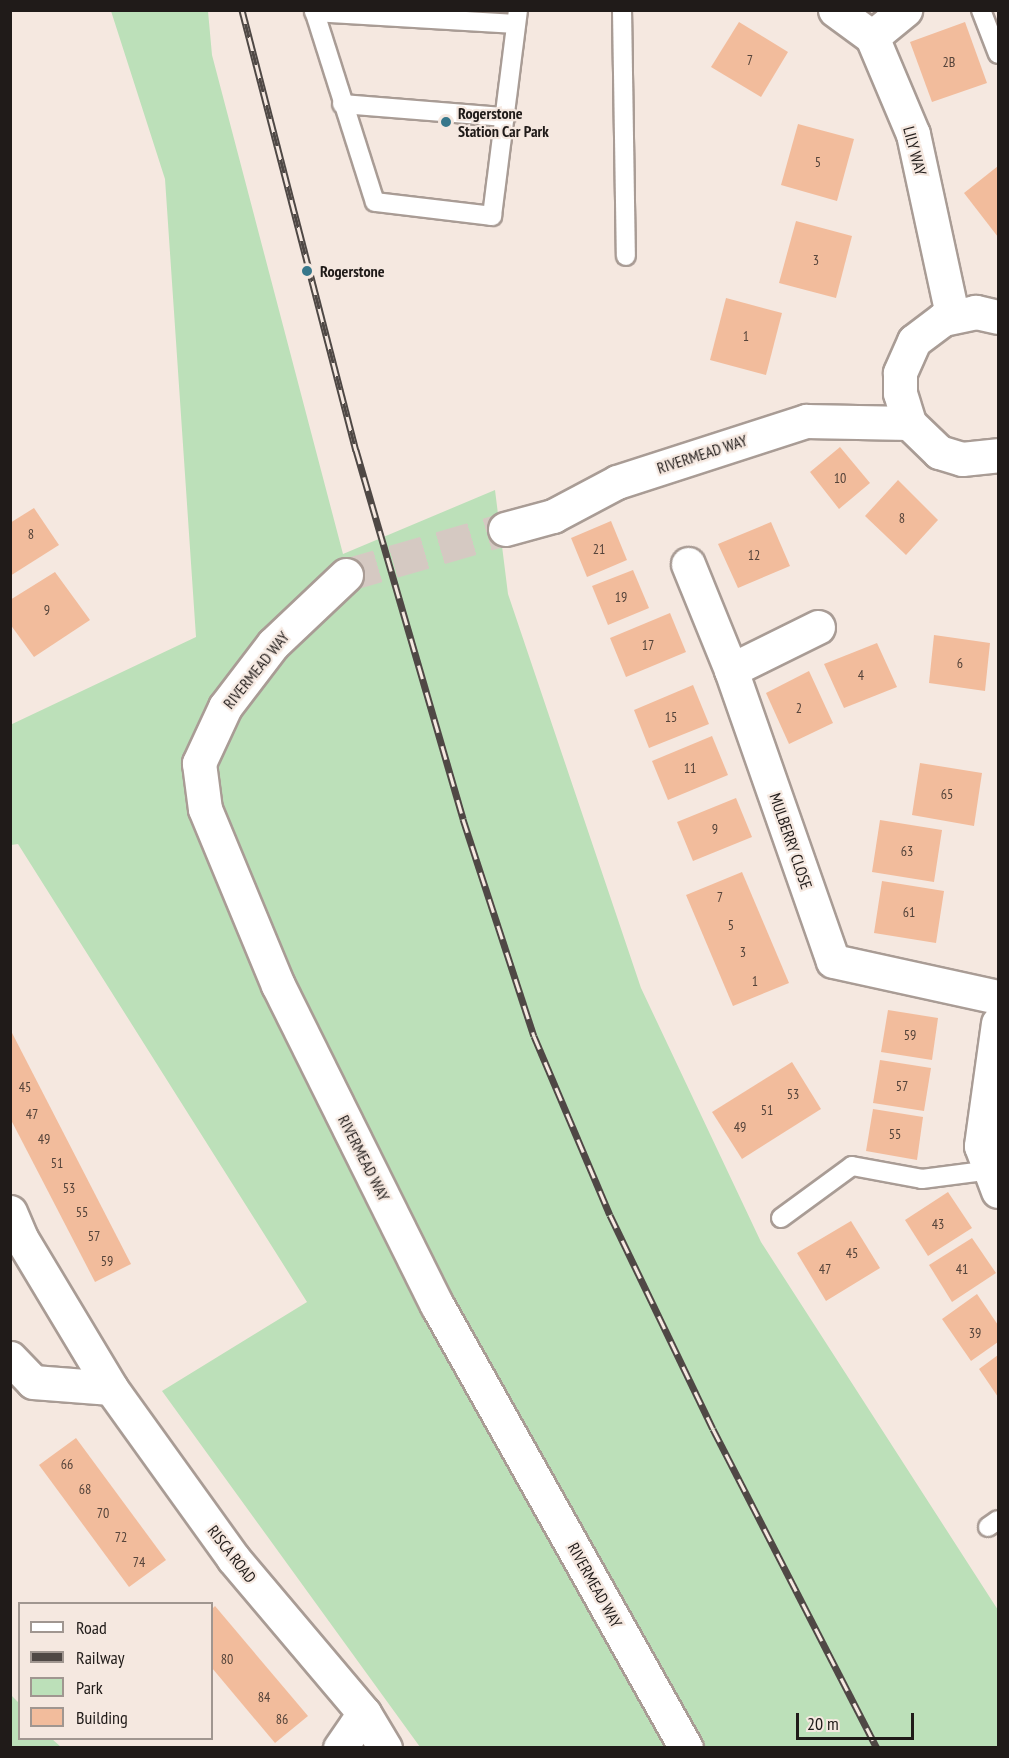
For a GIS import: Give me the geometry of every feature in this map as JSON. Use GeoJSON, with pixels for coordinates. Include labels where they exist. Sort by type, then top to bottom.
{"type":"FeatureCollection","features":[{"type":"Feature","properties":{"kind":"street"},"geometry":{"type":"LineString","coordinates":[[835,10],[872,37],[905,10]]}},
{"type":"Feature","properties":{"kind":"street","name":"LILY WAY"},"geometry":{"type":"LineString","coordinates":[[872,37],[913,134],[952,315]]}},
{"type":"Feature","properties":{"kind":"street"},"geometry":{"type":"LineString","coordinates":[[998,458],[962,459],[939,452],[909,423],[900,393],[900,373],[914,341],[952,315],[975,312],[999,317]]}},
{"type":"Feature","properties":{"kind":"street","name":"RIVERMEAD WAY"},"geometry":{"type":"LineString","coordinates":[[506,529],[553,516],[617,482],[806,421],[909,423]]}},
{"type":"Feature","properties":{"kind":"street","name":"MULBERRY CLOSE"},"geometry":{"type":"LineString","coordinates":[[688,564],[731,670],[833,961],[999,997]]}},
{"type":"Feature","properties":{"kind":"street","name":"RIVERMEAD WAY"},"geometry":{"type":"LineString","coordinates":[[346,574],[273,644],[225,707],[199,763],[205,809],[278,985],[437,1305],[686,1748]]}},
{"type":"Feature","properties":{"kind":"street"},"geometry":{"type":"LineString","coordinates":[[731,670],[818,627]]}},
{"type":"Feature","properties":{"kind":"street"},"geometry":{"type":"LineString","coordinates":[[995,1180],[981,1146],[999,1023]]}},
{"type":"Feature","properties":{"kind":"street","name":"RISCA ROAD"},"geometry":{"type":"LineString","coordinates":[[10,1212],[21,1238],[111,1388],[233,1558],[364,1713],[385,1748]]}},
{"type":"Feature","properties":{"kind":"street"},"geometry":{"type":"LineString","coordinates":[[10,1358],[33,1383],[111,1388]]}},
{"type":"Feature","properties":{"kind":"street"},"geometry":{"type":"LineString","coordinates":[[340,1748],[364,1713]]}},
{"type":"Feature","properties":{"kind":"lane"},"geometry":{"type":"LineString","coordinates":[[622,10],[626,256]]}},
{"type":"Feature","properties":{"kind":"lane"},"geometry":{"type":"LineString","coordinates":[[981,10],[999,54]]}},
{"type":"Feature","properties":{"kind":"lane"},"geometry":{"type":"LineString","coordinates":[[314,11],[517,17],[492,216],[375,202],[314,11]]}},
{"type":"Feature","properties":{"kind":"lane"},"geometry":{"type":"LineString","coordinates":[[342,104],[505,117]]}},
{"type":"Feature","properties":{"kind":"lane"},"geometry":{"type":"LineString","coordinates":[[781,1218],[852,1166],[922,1179],[995,1180]]}},
{"type":"Feature","properties":{"kind":"green space"},"geometry":{"type":"Polygon","coordinates":[[[111,11],[208,11],[212,55],[343,554],[495,490],[508,594],[641,988],[761,1242],[998,1610],[998,1747],[420,1747],[162,1391],[307,1302],[18,844],[11,845],[10,725],[196,637],[165,179],[111,11]]]}},
{"type":"Feature","properties":{"kind":"green space"},"geometry":{"type":"Polygon","coordinates":[[[10,1694],[18,1702],[18,1740],[53,1740],[61,1747],[11,1747],[10,1694]]]}},
{"type":"Feature","properties":{"kind":"building"},"geometry":{"type":"Polygon","coordinates":[[[739,22],[788,52],[761,97],[711,67],[739,22]]]}},
{"type":"Feature","properties":{"kind":"building"},"geometry":{"type":"Polygon","coordinates":[[[965,22],[987,83],[932,102],[910,42],[965,22]]]}},
{"type":"Feature","properties":{"kind":"building"},"geometry":{"type":"Polygon","coordinates":[[[798,124],[854,139],[837,201],[781,185],[798,124]]]}},
{"type":"Feature","properties":{"kind":"building"},"geometry":{"type":"Polygon","coordinates":[[[998,166],[998,237],[964,193],[998,166]]]}},
{"type":"Feature","properties":{"kind":"building"},"geometry":{"type":"Polygon","coordinates":[[[796,221],[852,236],[836,298],[779,283],[796,221]]]}},
{"type":"Feature","properties":{"kind":"building"},"geometry":{"type":"Polygon","coordinates":[[[726,298],[782,313],[766,375],[710,360],[726,298]]]}},
{"type":"Feature","properties":{"kind":"building"},"geometry":{"type":"Polygon","coordinates":[[[840,447],[870,483],[839,509],[810,472],[840,447]]]}},
{"type":"Feature","properties":{"kind":"building"},"geometry":{"type":"Polygon","coordinates":[[[898,480],[938,520],[906,555],[865,516],[898,480]]]}},
{"type":"Feature","properties":{"kind":"building"},"geometry":{"type":"Polygon","coordinates":[[[34,508],[59,545],[10,576],[10,523],[34,508]]]}},
{"type":"Feature","properties":{"kind":"building"},"geometry":{"type":"Polygon","coordinates":[[[611,521],[627,560],[587,577],[571,538],[611,521]]]}},
{"type":"Feature","properties":{"kind":"building"},"geometry":{"type":"Polygon","coordinates":[[[771,522],[790,566],[738,588],[718,544],[771,522]]]}},
{"type":"Feature","properties":{"kind":"building"},"geometry":{"type":"Polygon","coordinates":[[[633,570],[649,608],[608,625],[592,586],[633,570]]]}},
{"type":"Feature","properties":{"kind":"building"},"geometry":{"type":"Polygon","coordinates":[[[55,572],[90,620],[34,657],[10,624],[10,600],[55,572]]]}},
{"type":"Feature","properties":{"kind":"building"},"geometry":{"type":"Polygon","coordinates":[[[670,613],[686,652],[626,677],[610,638],[670,613]]]}},
{"type":"Feature","properties":{"kind":"building"},"geometry":{"type":"Polygon","coordinates":[[[934,635],[990,643],[985,691],[929,683],[934,635]]]}},
{"type":"Feature","properties":{"kind":"building"},"geometry":{"type":"Polygon","coordinates":[[[877,643],[897,687],[844,708],[824,664],[877,643]]]}},
{"type":"Feature","properties":{"kind":"building"},"geometry":{"type":"Polygon","coordinates":[[[809,671],[833,723],[789,744],[766,693],[809,671]]]}},
{"type":"Feature","properties":{"kind":"building"},"geometry":{"type":"Polygon","coordinates":[[[693,685],[709,724],[649,748],[634,710],[693,685]]]}},
{"type":"Feature","properties":{"kind":"building"},"geometry":{"type":"Polygon","coordinates":[[[712,736],[728,775],[668,800],[652,761],[712,736]]]}},
{"type":"Feature","properties":{"kind":"building"},"geometry":{"type":"Polygon","coordinates":[[[920,763],[982,773],[974,826],[912,815],[920,763]]]}},
{"type":"Feature","properties":{"kind":"building"},"geometry":{"type":"Polygon","coordinates":[[[736,798],[752,837],[693,861],[677,822],[736,798]]]}},
{"type":"Feature","properties":{"kind":"building"},"geometry":{"type":"Polygon","coordinates":[[[880,820],[942,830],[934,882],[872,872],[880,820]]]}},
{"type":"Feature","properties":{"kind":"building"},"geometry":{"type":"Polygon","coordinates":[[[742,872],[789,983],[733,1006],[686,895],[742,872]]]}},
{"type":"Feature","properties":{"kind":"building"},"geometry":{"type":"Polygon","coordinates":[[[882,881],[944,891],[936,943],[874,933],[882,881]]]}},
{"type":"Feature","properties":{"kind":"building"},"geometry":{"type":"Polygon","coordinates":[[[888,1010],[938,1018],[932,1060],[881,1052],[888,1010]]]}},
{"type":"Feature","properties":{"kind":"building"},"geometry":{"type":"Polygon","coordinates":[[[10,1029],[131,1264],[95,1282],[10,1118],[10,1029]]]}},
{"type":"Feature","properties":{"kind":"building"},"geometry":{"type":"Polygon","coordinates":[[[880,1060],[931,1068],[924,1111],[873,1103],[880,1060]]]}},
{"type":"Feature","properties":{"kind":"building"},"geometry":{"type":"Polygon","coordinates":[[[792,1062],[821,1109],[742,1159],[712,1112],[792,1062]]]}},
{"type":"Feature","properties":{"kind":"building"},"geometry":{"type":"Polygon","coordinates":[[[873,1109],[923,1117],[917,1160],[866,1151],[873,1109]]]}},
{"type":"Feature","properties":{"kind":"building"},"geometry":{"type":"Polygon","coordinates":[[[948,1192],[972,1228],[928,1256],[905,1220],[948,1192]]]}},
{"type":"Feature","properties":{"kind":"building"},"geometry":{"type":"Polygon","coordinates":[[[851,1221],[880,1268],[826,1301],[797,1253],[851,1221]]]}},
{"type":"Feature","properties":{"kind":"building"},"geometry":{"type":"Polygon","coordinates":[[[972,1238],[996,1273],[952,1302],[929,1265],[972,1238]]]}},
{"type":"Feature","properties":{"kind":"building"},"geometry":{"type":"Polygon","coordinates":[[[977,1294],[998,1325],[998,1342],[971,1361],[942,1319],[977,1294]]]}},
{"type":"Feature","properties":{"kind":"building"},"geometry":{"type":"Polygon","coordinates":[[[998,1355],[998,1397],[979,1369],[998,1355]]]}},
{"type":"Feature","properties":{"kind":"building"},"geometry":{"type":"Polygon","coordinates":[[[76,1438],[166,1560],[129,1587],[39,1465],[76,1438]]]}},
{"type":"Feature","properties":{"kind":"building"},"geometry":{"type":"Polygon","coordinates":[[[215,1606],[308,1716],[275,1743],[213,1669],[213,1608],[215,1606]]]}},
{"type":"Feature","properties":{"kind":"tunnel"},"geometry":{"type":"LineString","coordinates":[[346,575],[505,529]]}},
{"type":"Feature","properties":{"kind":"railway"},"geometry":{"type":"LineString","coordinates":[[242,10],[356,450],[463,819],[534,1036],[610,1215],[713,1429],[877,1748]]}},
{"type":"Feature","properties":{"kind":"place","name":"Rogerstone Station Car Park"},"geometry":{"type":"Point","coordinates":[446,122]}},
{"type":"Feature","properties":{"kind":"place","name":"Rogerstone"},"geometry":{"type":"Point","coordinates":[307,271]}}]}
